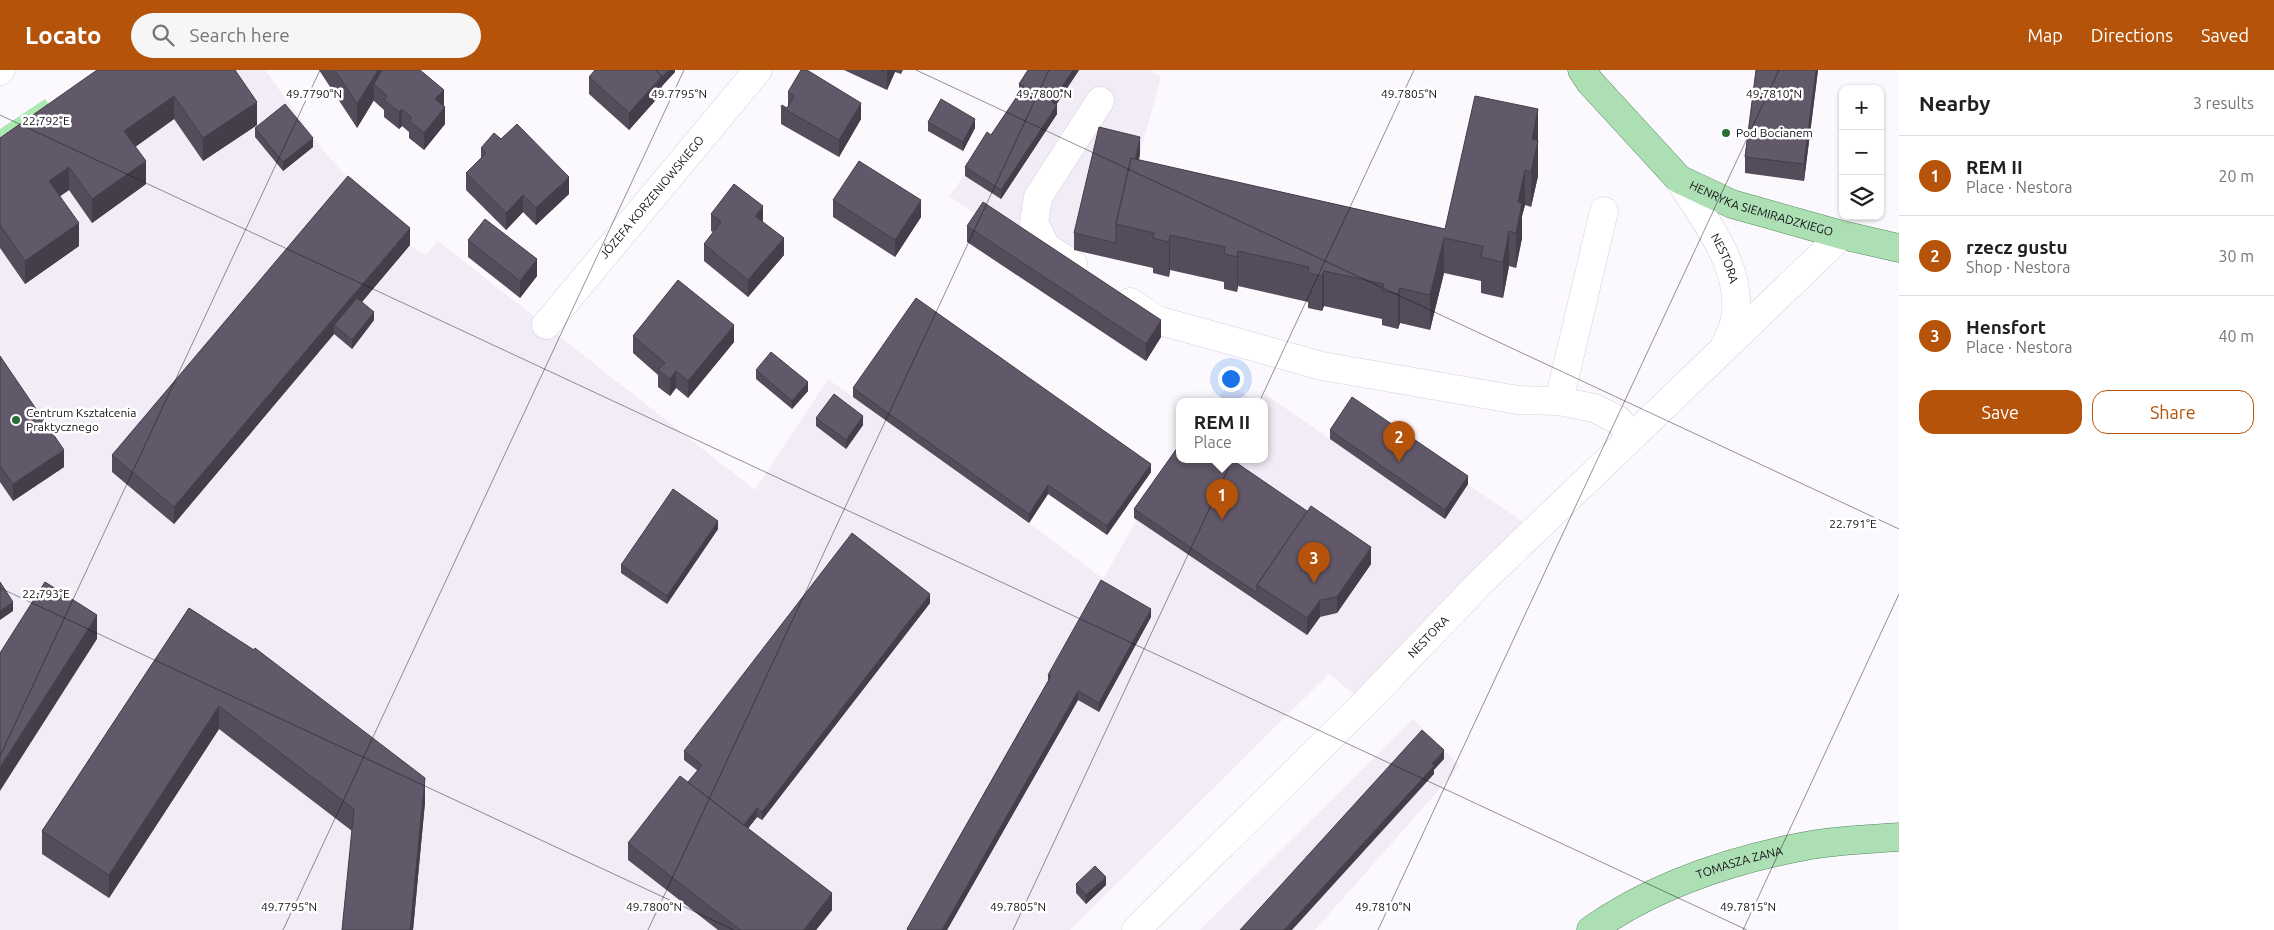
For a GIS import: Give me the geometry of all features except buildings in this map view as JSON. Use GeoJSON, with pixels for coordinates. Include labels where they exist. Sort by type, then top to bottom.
{"type":"FeatureCollection","features":[{"type":"Feature","properties":{"kind":"main road","name":"HENRYKA SIEMIRADZKIEGO"},"geometry":{"type":"LineString","coordinates":[[1582,70],[1590,82],[1679,179],[1732,204],[1842,235],[1899,248]]}},
{"type":"Feature","properties":{"kind":"main road","name":"TOMASZA ZANA"},"geometry":{"type":"LineString","coordinates":[[1591,930],[1636,903],[1680,882],[1746,858],[1813,844],[1899,837]]}},
{"type":"Feature","properties":{"kind":"street","name":"JÓZEFA KORZENIOWSKIEGO"},"geometry":{"type":"LineString","coordinates":[[546,325],[758,70]]}},
{"type":"Feature","properties":{"kind":"street"},"geometry":{"type":"LineString","coordinates":[[1100,102],[1038,197],[1034,223],[1046,247],[1157,320],[1322,366],[1518,400],[1559,401],[1600,411],[1618,420],[1633,436]]}},
{"type":"Feature","properties":{"kind":"street","name":"NESTORA"},"geometry":{"type":"LineString","coordinates":[[1679,179],[1731,267],[1736,294],[1734,322],[1725,347]]}},
{"type":"Feature","properties":{"kind":"street"},"geometry":{"type":"LineString","coordinates":[[1559,401],[1604,211]]}},
{"type":"Feature","properties":{"kind":"street","name":"NESTORA"},"geometry":{"type":"LineString","coordinates":[[1144,926],[1365,703],[1481,582],[1842,235]]}},
{"type":"Feature","properties":{"kind":"shaded area"},"geometry":{"type":"Polygon","coordinates":[[[130,70],[265,70],[326,154],[410,245],[426,255],[438,241],[755,490],[828,379],[1029,523],[1103,579],[1136,522],[1134,518],[1176,457],[1176,463],[1268,463],[1268,398],[1262,398],[1265,394],[1330,439],[1352,406],[1535,530],[1365,703],[1329,674],[1070,930],[0,930],[0,162],[130,70]]]}},
{"type":"Feature","properties":{"kind":"shaded area"},"geometry":{"type":"Polygon","coordinates":[[[1034,70],[1151,70],[1161,77],[1140,154],[1099,144],[1074,250],[983,219],[949,196],[1024,95],[1019,92],[1034,70]]]}},
{"type":"Feature","properties":{"kind":"shaded area"},"geometry":{"type":"Polygon","coordinates":[[[1229,384],[1250,398],[1218,398],[1229,384]]]}},
{"type":"Feature","properties":{"kind":"shaded area"},"geometry":{"type":"Polygon","coordinates":[[[1413,719],[1460,766],[1315,930],[1200,930],[1413,719]]]}},
{"type":"Feature","properties":{"kind":"green space"},"geometry":{"type":"Polygon","coordinates":[[[45,99],[57,115],[0,156],[0,129],[45,99]]]}},
{"type":"Feature","properties":{"kind":"place","name":"Pod Bocianem"},"geometry":{"type":"Point","coordinates":[1726,133]}},
{"type":"Feature","properties":{"kind":"place","name":"Centrum Kształcenia Praktycznego"},"geometry":{"type":"Point","coordinates":[16,420]}},
{"type":"Feature","properties":{"kind":"place","name":"rzecz gustu"},"geometry":{"type":"Point","coordinates":[1399,462]}},
{"type":"Feature","properties":{"kind":"place","name":"REM II"},"geometry":{"type":"Point","coordinates":[1222,520]}},
{"type":"Feature","properties":{"kind":"place","name":"Hensfort"},"geometry":{"type":"Point","coordinates":[1314,583]}}]}
